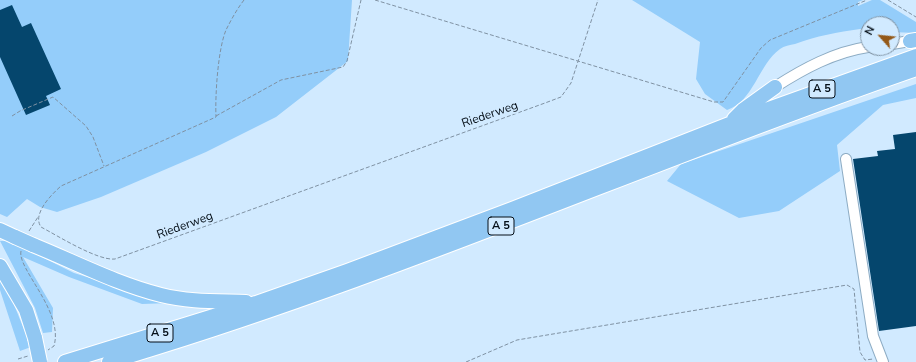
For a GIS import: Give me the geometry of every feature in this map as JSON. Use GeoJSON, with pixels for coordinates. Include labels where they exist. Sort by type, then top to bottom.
{"type":"FeatureCollection","features":[{"type":"Feature","properties":{"kind":"highway","name":"A 5"},"geometry":{"type":"LineString","coordinates":[[65,362],[256,303],[435,238],[818,90],[916,56]]}},
{"type":"Feature","properties":{"kind":"highway","name":"A 5"},"geometry":{"type":"LineString","coordinates":[[109,362],[232,324],[405,263],[761,126],[916,69]]}},
{"type":"Feature","properties":{"kind":"highway"},"geometry":{"type":"LineString","coordinates":[[730,125],[743,110],[774,87]]}},
{"type":"Feature","properties":{"kind":"highway"},"geometry":{"type":"LineString","coordinates":[[0,230],[123,282],[161,295],[201,301],[256,303]]}},
{"type":"Feature","properties":{"kind":"highway"},"geometry":{"type":"LineString","coordinates":[[0,266],[26,310],[35,338],[38,356]]}},
{"type":"Feature","properties":{"kind":"lane"},"geometry":{"type":"LineString","coordinates":[[900,42],[913,40]]}},
{"type":"Feature","properties":{"kind":"lane"},"geometry":{"type":"LineString","coordinates":[[774,87],[813,65],[860,48]]}},
{"type":"Feature","properties":{"kind":"lane"},"geometry":{"type":"LineString","coordinates":[[846,159],[873,336],[883,360]]}},
{"type":"Feature","properties":{"kind":"path"},"geometry":{"type":"LineString","coordinates":[[216,116],[215,98],[218,71],[226,31],[244,0]]}},
{"type":"Feature","properties":{"kind":"path"},"geometry":{"type":"LineString","coordinates":[[18,359],[38,356],[54,346],[56,340],[52,318],[44,298],[20,255],[25,240],[51,195],[61,186],[216,116],[281,80],[343,67],[347,61],[361,0]]}},
{"type":"Feature","properties":{"kind":"path"},"geometry":{"type":"LineString","coordinates":[[375,0],[714,102],[723,102],[761,48],[770,40],[867,0]]}},
{"type":"Feature","properties":{"kind":"path","name":"Riederweg"},"geometry":{"type":"LineString","coordinates":[[38,217],[38,222],[41,227],[108,260],[128,255],[561,97],[571,83],[598,0]]}},
{"type":"Feature","properties":{"kind":"path"},"geometry":{"type":"LineString","coordinates":[[888,0],[916,17]]}},
{"type":"Feature","properties":{"kind":"path"},"geometry":{"type":"LineString","coordinates":[[12,116],[53,97],[86,126],[93,137],[104,166]]}},
{"type":"Feature","properties":{"kind":"path"},"geometry":{"type":"LineString","coordinates":[[466,362],[516,340],[847,285],[854,289],[860,352],[866,360],[883,360]]}},
{"type":"Feature","properties":{"kind":"shaded area"},"geometry":{"type":"Polygon","coordinates":[[[0,0],[352,0],[348,61],[276,117],[206,152],[101,197],[57,212],[40,207],[27,199],[7,217],[0,214],[0,0]]]}},
{"type":"Feature","properties":{"kind":"shaded area"},"geometry":{"type":"Polygon","coordinates":[[[632,0],[863,0],[858,2],[858,6],[872,0],[880,0],[916,22],[916,33],[900,32],[900,16],[860,16],[860,29],[844,31],[783,47],[766,64],[744,99],[727,110],[705,94],[696,79],[700,42],[632,0]]]}},
{"type":"Feature","properties":{"kind":"shaded area"},"geometry":{"type":"Polygon","coordinates":[[[916,84],[916,98],[883,105],[837,145],[840,171],[779,211],[739,218],[667,181],[681,164],[916,84]]]}},
{"type":"Feature","properties":{"kind":"shaded area"},"geometry":{"type":"Polygon","coordinates":[[[0,241],[10,241],[74,273],[171,303],[142,304],[69,277],[23,257],[53,308],[52,332],[43,333],[35,308],[0,241]]]}},
{"type":"Feature","properties":{"kind":"shaded area"},"geometry":{"type":"Polygon","coordinates":[[[0,279],[9,292],[31,347],[20,351],[0,290],[0,279]]]}},
{"type":"Feature","properties":{"kind":"building"},"geometry":{"type":"Polygon","coordinates":[[[12,5],[22,27],[31,23],[61,89],[46,96],[50,105],[26,115],[0,57],[0,10],[12,5]]]}},
{"type":"Feature","properties":{"kind":"building"},"geometry":{"type":"Polygon","coordinates":[[[916,132],[916,326],[879,331],[853,159],[878,156],[877,151],[895,149],[893,135],[916,132]]]}}]}
